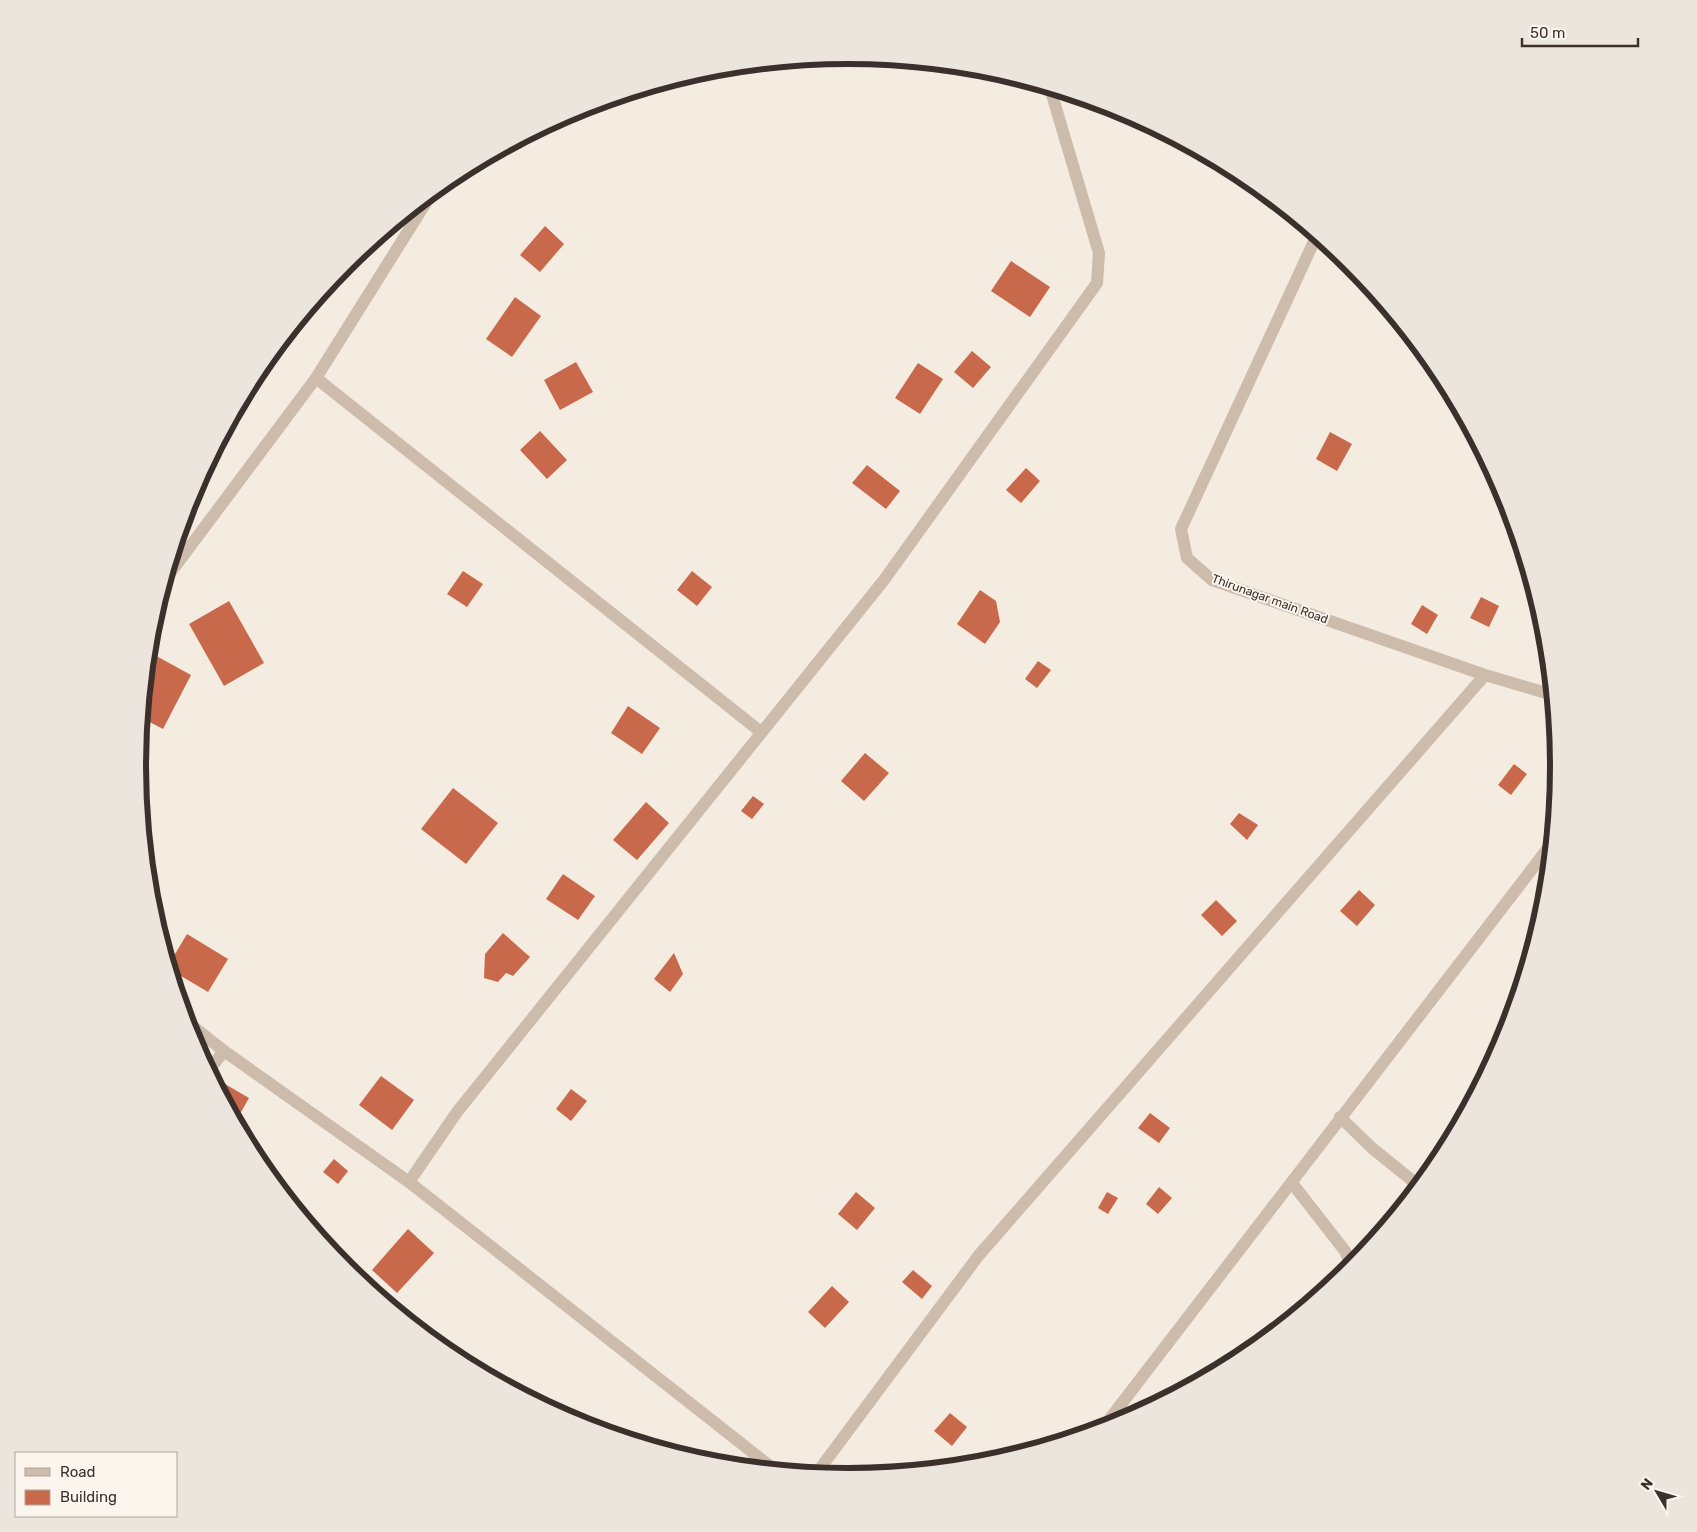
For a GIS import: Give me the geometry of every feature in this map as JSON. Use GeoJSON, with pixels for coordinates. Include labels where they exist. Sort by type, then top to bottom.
{"type":"FeatureCollection","features":[{"type":"Feature","properties":{"kind":"street"},"geometry":{"type":"LineString","coordinates":[[409,1182],[457,1112],[884,580],[1097,283],[1100,253],[1052,94]]}},
{"type":"Feature","properties":{"kind":"street"},"geometry":{"type":"LineString","coordinates":[[175,568],[316,378],[423,208]]}},
{"type":"Feature","properties":{"kind":"street","name":"Thirunagar main Road"},"geometry":{"type":"LineString","coordinates":[[1314,240],[1181,529],[1187,558],[1212,580],[1486,675],[1547,693]]}},
{"type":"Feature","properties":{"kind":"street"},"geometry":{"type":"LineString","coordinates":[[316,378],[761,732]]}},
{"type":"Feature","properties":{"kind":"street"},"geometry":{"type":"LineString","coordinates":[[821,1467],[979,1255],[1486,675]]}},
{"type":"Feature","properties":{"kind":"street"},"geometry":{"type":"LineString","coordinates":[[1111,1417],[1546,851]]}},
{"type":"Feature","properties":{"kind":"street"},"geometry":{"type":"LineString","coordinates":[[198,1030],[409,1182],[766,1463]]}},
{"type":"Feature","properties":{"kind":"street"},"geometry":{"type":"LineString","coordinates":[[213,1064],[224,1050]]}},
{"type":"Feature","properties":{"kind":"street"},"geometry":{"type":"LineString","coordinates":[[1340,1117],[1372,1148],[1414,1182]]}},
{"type":"Feature","properties":{"kind":"street"},"geometry":{"type":"LineString","coordinates":[[1292,1183],[1345,1251],[1348,1259]]}},
{"type":"Feature","properties":{"kind":"building"},"geometry":{"type":"Polygon","coordinates":[[[545,226],[564,244],[540,272],[520,255],[545,226]]]}},
{"type":"Feature","properties":{"kind":"building"},"geometry":{"type":"Polygon","coordinates":[[[1011,261],[1050,287],[1030,317],[991,291],[1011,261]]]}},
{"type":"Feature","properties":{"kind":"building"},"geometry":{"type":"Polygon","coordinates":[[[515,297],[541,316],[512,357],[486,339],[515,297]]]}},
{"type":"Feature","properties":{"kind":"building"},"geometry":{"type":"Polygon","coordinates":[[[972,351],[991,367],[973,388],[954,372],[972,351]]]}},
{"type":"Feature","properties":{"kind":"building"},"geometry":{"type":"Polygon","coordinates":[[[576,362],[593,392],[560,410],[544,380],[576,362]]]}},
{"type":"Feature","properties":{"kind":"building"},"geometry":{"type":"Polygon","coordinates":[[[918,363],[943,379],[920,414],[895,398],[918,363]]]}},
{"type":"Feature","properties":{"kind":"building"},"geometry":{"type":"Polygon","coordinates":[[[540,431],[567,460],[547,479],[520,450],[540,431]]]}},
{"type":"Feature","properties":{"kind":"building"},"geometry":{"type":"Polygon","coordinates":[[[1330,432],[1352,444],[1337,471],[1316,459],[1330,432]]]}},
{"type":"Feature","properties":{"kind":"building"},"geometry":{"type":"Polygon","coordinates":[[[867,465],[900,491],[886,509],[852,483],[867,465]]]}},
{"type":"Feature","properties":{"kind":"building"},"geometry":{"type":"Polygon","coordinates":[[[1026,468],[1040,481],[1021,503],[1006,490],[1026,468]]]}},
{"type":"Feature","properties":{"kind":"building"},"geometry":{"type":"Polygon","coordinates":[[[463,571],[483,584],[467,607],[447,594],[463,571]]]}},
{"type":"Feature","properties":{"kind":"building"},"geometry":{"type":"Polygon","coordinates":[[[692,571],[712,587],[697,606],[677,590],[692,571]]]}},
{"type":"Feature","properties":{"kind":"building"},"geometry":{"type":"Polygon","coordinates":[[[980,590],[996,601],[1000,622],[985,644],[957,624],[980,590]]]}},
{"type":"Feature","properties":{"kind":"building"},"geometry":{"type":"Polygon","coordinates":[[[1481,597],[1499,606],[1489,627],[1470,618],[1481,597]]]}},
{"type":"Feature","properties":{"kind":"building"},"geometry":{"type":"Polygon","coordinates":[[[229,601],[264,663],[224,686],[189,624],[229,601]]]}},
{"type":"Feature","properties":{"kind":"building"},"geometry":{"type":"Polygon","coordinates":[[[1422,605],[1438,615],[1427,634],[1411,624],[1422,605]]]}},
{"type":"Feature","properties":{"kind":"building"},"geometry":{"type":"Polygon","coordinates":[[[155,655],[191,675],[163,729],[148,721],[155,655]]]}},
{"type":"Feature","properties":{"kind":"building"},"geometry":{"type":"Polygon","coordinates":[[[1038,661],[1051,670],[1037,688],[1025,679],[1038,661]]]}},
{"type":"Feature","properties":{"kind":"building"},"geometry":{"type":"Polygon","coordinates":[[[628,706],[660,728],[642,754],[611,733],[628,706]]]}},
{"type":"Feature","properties":{"kind":"building"},"geometry":{"type":"Polygon","coordinates":[[[865,753],[889,773],[864,801],[841,781],[865,753]]]}},
{"type":"Feature","properties":{"kind":"building"},"geometry":{"type":"Polygon","coordinates":[[[1514,764],[1527,774],[1511,795],[1498,785],[1514,764]]]}},
{"type":"Feature","properties":{"kind":"building"},"geometry":{"type":"Polygon","coordinates":[[[453,788],[498,823],[466,864],[421,829],[453,788]]]}},
{"type":"Feature","properties":{"kind":"building"},"geometry":{"type":"Polygon","coordinates":[[[753,796],[764,804],[752,819],[741,811],[753,796]]]}},
{"type":"Feature","properties":{"kind":"building"},"geometry":{"type":"Polygon","coordinates":[[[646,802],[669,823],[637,860],[613,840],[646,802]]]}},
{"type":"Feature","properties":{"kind":"building"},"geometry":{"type":"Polygon","coordinates":[[[1239,813],[1258,825],[1247,840],[1230,824],[1239,813]]]}},
{"type":"Feature","properties":{"kind":"building"},"geometry":{"type":"Polygon","coordinates":[[[563,874],[595,896],[578,920],[546,899],[563,874]]]}},
{"type":"Feature","properties":{"kind":"building"},"geometry":{"type":"Polygon","coordinates":[[[1359,890],[1375,905],[1357,926],[1340,911],[1359,890]]]}},
{"type":"Feature","properties":{"kind":"building"},"geometry":{"type":"Polygon","coordinates":[[[1216,900],[1237,921],[1222,936],[1201,915],[1216,900]]]}},
{"type":"Feature","properties":{"kind":"building"},"geometry":{"type":"Polygon","coordinates":[[[503,933],[530,957],[513,976],[506,973],[498,982],[484,978],[485,954],[503,933]]]}},
{"type":"Feature","properties":{"kind":"building"},"geometry":{"type":"Polygon","coordinates":[[[187,934],[228,959],[208,992],[178,974],[173,957],[187,934]]]}},
{"type":"Feature","properties":{"kind":"building"},"geometry":{"type":"Polygon","coordinates":[[[674,953],[683,974],[670,992],[654,979],[674,953]]]}},
{"type":"Feature","properties":{"kind":"building"},"geometry":{"type":"Polygon","coordinates":[[[381,1076],[414,1100],[392,1130],[359,1105],[381,1076]]]}},
{"type":"Feature","properties":{"kind":"building"},"geometry":{"type":"Polygon","coordinates":[[[222,1082],[249,1098],[239,1115],[222,1082]]]}},
{"type":"Feature","properties":{"kind":"building"},"geometry":{"type":"Polygon","coordinates":[[[571,1089],[587,1101],[571,1121],[556,1109],[571,1089]]]}},
{"type":"Feature","properties":{"kind":"building"},"geometry":{"type":"Polygon","coordinates":[[[1150,1113],[1170,1128],[1159,1143],[1138,1128],[1150,1113]]]}},
{"type":"Feature","properties":{"kind":"building"},"geometry":{"type":"Polygon","coordinates":[[[334,1159],[348,1171],[338,1184],[323,1172],[334,1159]]]}},
{"type":"Feature","properties":{"kind":"building"},"geometry":{"type":"Polygon","coordinates":[[[1159,1187],[1172,1198],[1158,1214],[1146,1204],[1159,1187]]]}},
{"type":"Feature","properties":{"kind":"building"},"geometry":{"type":"Polygon","coordinates":[[[856,1192],[875,1208],[857,1230],[838,1214],[856,1192]]]}},
{"type":"Feature","properties":{"kind":"building"},"geometry":{"type":"Polygon","coordinates":[[[1107,1192],[1118,1198],[1108,1214],[1098,1208],[1107,1192]]]}},
{"type":"Feature","properties":{"kind":"building"},"geometry":{"type":"Polygon","coordinates":[[[408,1229],[434,1253],[397,1293],[372,1270],[408,1229]]]}},
{"type":"Feature","properties":{"kind":"building"},"geometry":{"type":"Polygon","coordinates":[[[913,1270],[932,1286],[922,1299],[902,1282],[913,1270]]]}},
{"type":"Feature","properties":{"kind":"building"},"geometry":{"type":"Polygon","coordinates":[[[832,1286],[849,1302],[825,1328],[808,1312],[832,1286]]]}},
{"type":"Feature","properties":{"kind":"building"},"geometry":{"type":"Polygon","coordinates":[[[950,1413],[967,1427],[952,1446],[934,1431],[950,1413]]]}}]}
